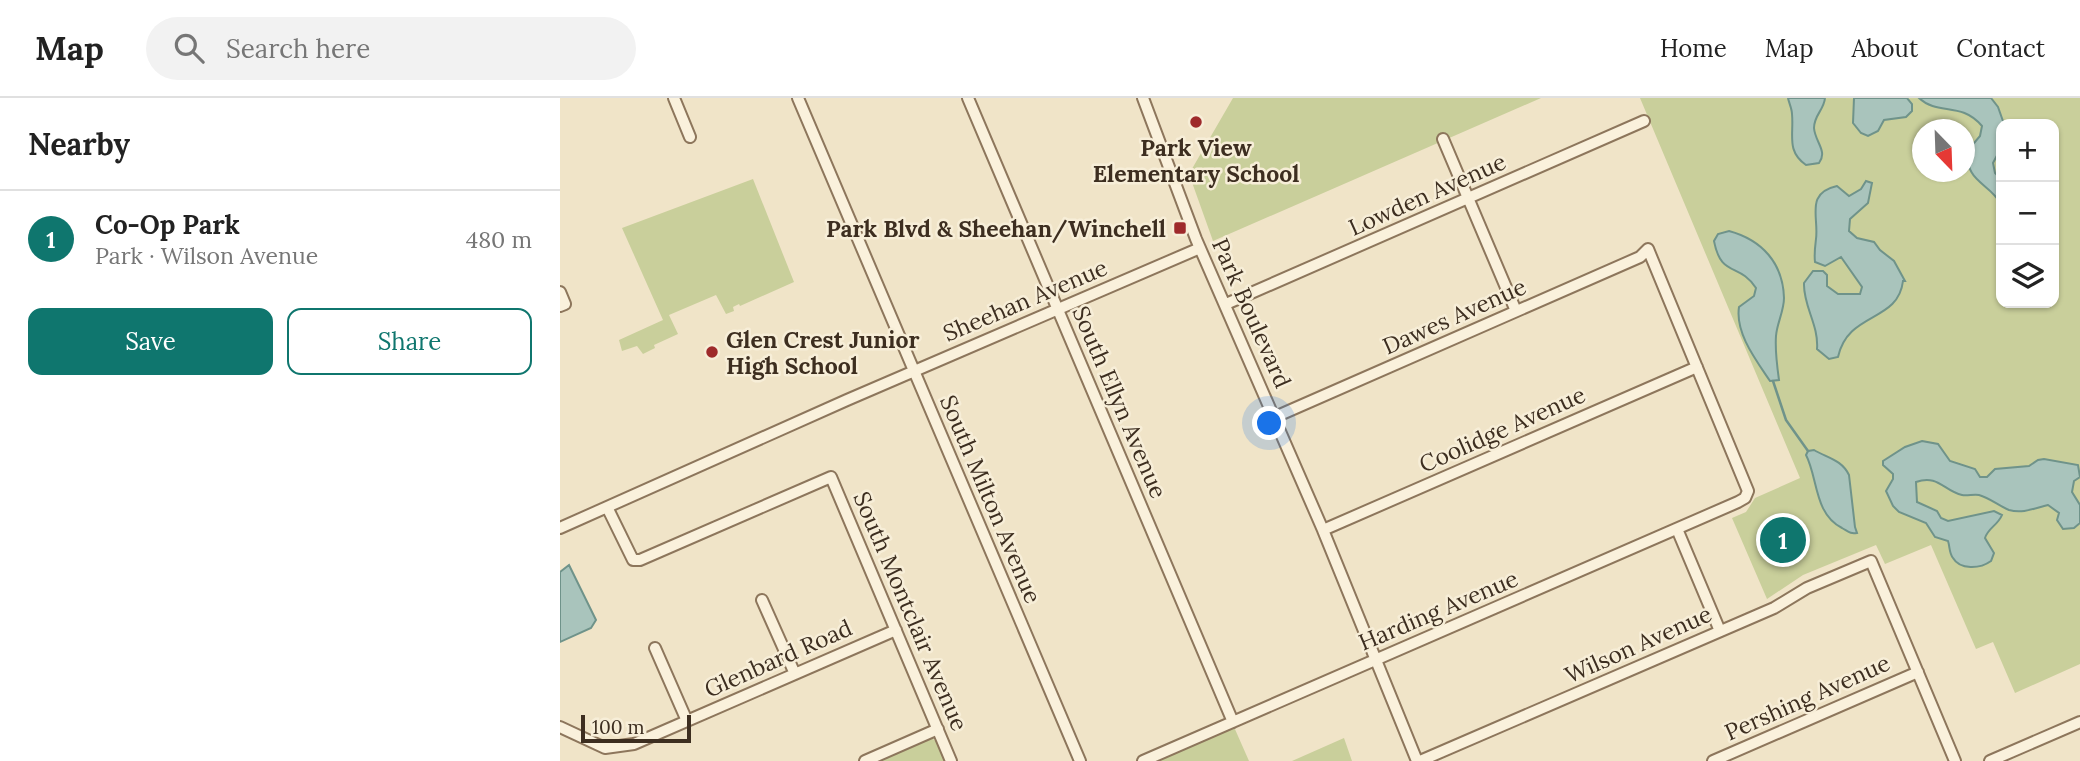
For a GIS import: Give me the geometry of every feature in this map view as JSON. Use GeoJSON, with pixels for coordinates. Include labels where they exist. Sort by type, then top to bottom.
{"type":"FeatureCollection","features":[{"type":"Feature","properties":{"kind":"street"},"geometry":{"type":"LineString","coordinates":[[674,98],[690,137]]}},
{"type":"Feature","properties":{"kind":"street","name":"South Milton Avenue"},"geometry":{"type":"LineString","coordinates":[[798,98],[1080,761]]}},
{"type":"Feature","properties":{"kind":"street","name":"South Ellyn Avenue"},"geometry":{"type":"LineString","coordinates":[[968,98],[1233,722]]}},
{"type":"Feature","properties":{"kind":"street","name":"Park Boulevard"},"geometry":{"type":"LineString","coordinates":[[1143,98],[1200,248],[1324,530],[1419,761]]}},
{"type":"Feature","properties":{"kind":"street","name":"Lowden Avenue"},"geometry":{"type":"LineString","coordinates":[[1226,304],[1644,121]]}},
{"type":"Feature","properties":{"kind":"street"},"geometry":{"type":"LineString","coordinates":[[1443,139],[1516,311]]}},
{"type":"Feature","properties":{"kind":"street","name":"Sheehan Avenue"},"geometry":{"type":"LineString","coordinates":[[560,528],[1200,248]]}},
{"type":"Feature","properties":{"kind":"street","name":"Dawes Avenue"},"geometry":{"type":"LineString","coordinates":[[1275,416],[1640,257],[1648,249],[1697,367]]}},
{"type":"Feature","properties":{"kind":"street"},"geometry":{"type":"LineString","coordinates":[[560,292],[563,305]]}},
{"type":"Feature","properties":{"kind":"street","name":"Harding Avenue"},"geometry":{"type":"LineString","coordinates":[[1143,761],[1743,500],[1747,495],[1746,483],[1697,367]]}},
{"type":"Feature","properties":{"kind":"street","name":"Coolidge Avenue"},"geometry":{"type":"LineString","coordinates":[[1324,530],[1697,367]]}},
{"type":"Feature","properties":{"kind":"street","name":"South Montclair Avenue"},"geometry":{"type":"LineString","coordinates":[[607,507],[627,551],[633,560],[640,560],[831,477],[951,761]]}},
{"type":"Feature","properties":{"kind":"street"},"geometry":{"type":"LineString","coordinates":[[1676,529],[1720,631]]}},
{"type":"Feature","properties":{"kind":"street","name":"Wilson Avenue"},"geometry":{"type":"LineString","coordinates":[[1419,761],[1774,608],[1807,588],[1871,561],[1918,672]]}},
{"type":"Feature","properties":{"kind":"street"},"geometry":{"type":"LineString","coordinates":[[762,600],[795,674]]}},
{"type":"Feature","properties":{"kind":"street","name":"Glenbard Road"},"geometry":{"type":"LineString","coordinates":[[560,727],[605,748],[634,744],[896,629]]}},
{"type":"Feature","properties":{"kind":"street"},"geometry":{"type":"LineString","coordinates":[[655,648],[687,721]]}},
{"type":"Feature","properties":{"kind":"street"},"geometry":{"type":"LineString","coordinates":[[1918,672],[1955,761]]}},
{"type":"Feature","properties":{"kind":"street","name":"Pershing Avenue"},"geometry":{"type":"LineString","coordinates":[[1713,761],[1918,672]]}},
{"type":"Feature","properties":{"kind":"street"},"geometry":{"type":"LineString","coordinates":[[1990,761],[2080,722]]}},
{"type":"Feature","properties":{"kind":"street"},"geometry":{"type":"LineString","coordinates":[[865,761],[938,729]]}},
{"type":"Feature","properties":{"kind":"green space"},"geometry":{"type":"Polygon","coordinates":[[[1233,98],[1541,98],[1213,241],[1189,174],[1233,98]]]}},
{"type":"Feature","properties":{"kind":"green space"},"geometry":{"type":"Polygon","coordinates":[[[1640,98],[2080,98],[2080,664],[2015,693],[1993,642],[1976,649],[1931,545],[1885,564],[1876,545],[1803,575],[1767,599],[1732,518],[1746,512],[1755,498],[1800,478],[1640,98]]]}},
{"type":"Feature","properties":{"kind":"green space"},"geometry":{"type":"Polygon","coordinates":[[[753,179],[794,282],[740,306],[739,304],[733,307],[734,311],[726,314],[716,295],[669,315],[678,334],[654,345],[655,348],[643,354],[637,346],[622,351],[619,340],[663,320],[622,228],[753,179]]]}},
{"type":"Feature","properties":{"kind":"green space"},"geometry":{"type":"Polygon","coordinates":[[[1234,727],[1249,761],[1156,761],[1234,727]]]}},
{"type":"Feature","properties":{"kind":"green space"},"geometry":{"type":"Polygon","coordinates":[[[1344,738],[1352,761],[1292,761],[1344,738]]]}},
{"type":"Feature","properties":{"kind":"green space"},"geometry":{"type":"Polygon","coordinates":[[[933,739],[938,743],[945,761],[878,761],[926,740],[933,739]]]}},
{"type":"Feature","properties":{"kind":"water"},"geometry":{"type":"Polygon","coordinates":[[[1788,98],[1825,98],[1814,128],[1822,150],[1819,163],[1806,165],[1793,148],[1792,112],[1788,98]]]}},
{"type":"Feature","properties":{"kind":"water"},"geometry":{"type":"Polygon","coordinates":[[[1854,98],[1907,98],[1912,104],[1912,111],[1906,117],[1884,120],[1878,131],[1868,136],[1861,133],[1853,123],[1854,98]]]}},
{"type":"Feature","properties":{"kind":"water"},"geometry":{"type":"Polygon","coordinates":[[[1919,98],[1991,98],[1998,107],[2002,119],[1996,119],[1996,157],[1993,163],[1996,197],[1975,177],[1975,142],[1980,136],[1982,126],[1966,114],[1926,103],[1919,98]]]}},
{"type":"Feature","properties":{"kind":"water"},"geometry":{"type":"Polygon","coordinates":[[[1866,181],[1872,183],[1868,203],[1850,219],[1849,231],[1857,238],[1874,242],[1894,261],[1905,281],[1892,304],[1852,332],[1843,342],[1838,357],[1829,359],[1817,349],[1816,332],[1806,300],[1804,283],[1813,271],[1823,271],[1827,275],[1827,286],[1838,294],[1860,294],[1862,287],[1841,257],[1825,266],[1815,262],[1817,200],[1827,189],[1837,186],[1849,196],[1861,189],[1866,181]]]}},
{"type":"Feature","properties":{"kind":"water"},"geometry":{"type":"Polygon","coordinates":[[[1729,231],[1761,247],[1780,274],[1784,298],[1776,336],[1779,380],[1770,381],[1743,336],[1739,307],[1754,296],[1756,288],[1750,280],[1726,265],[1717,253],[1714,241],[1718,234],[1729,231]]]}},
{"type":"Feature","properties":{"kind":"water"},"geometry":{"type":"Polygon","coordinates":[[[1922,441],[1938,444],[1950,461],[1975,469],[1980,477],[1987,477],[1995,469],[2029,466],[2044,459],[2078,465],[2080,477],[2074,481],[2072,492],[2080,505],[2080,523],[2074,528],[2063,529],[2057,520],[2059,513],[2048,505],[2014,511],[1979,495],[1956,493],[1930,480],[1916,482],[1917,502],[1937,511],[1941,518],[1948,521],[1994,511],[2002,515],[1985,538],[1994,553],[1991,561],[1976,567],[1960,565],[1952,556],[1948,541],[1935,537],[1926,523],[1899,512],[1886,491],[1893,474],[1883,465],[1883,461],[1905,447],[1922,441]]]}},
{"type":"Feature","properties":{"kind":"water"},"geometry":{"type":"Polygon","coordinates":[[[1814,450],[1839,463],[1849,475],[1857,533],[1849,532],[1833,522],[1821,505],[1806,455],[1808,451],[1814,450]]]}},
{"type":"Feature","properties":{"kind":"water"},"geometry":{"type":"Polygon","coordinates":[[[569,565],[596,620],[591,628],[560,642],[560,572],[569,565]]]}},
{"type":"Feature","properties":{"kind":"waterway"},"geometry":{"type":"LineString","coordinates":[[1773,381],[1786,420],[1808,451]]}},
{"type":"Feature","properties":{"kind":"place","name":"Park View Elementary School"},"geometry":{"type":"Point","coordinates":[1196,122]}},
{"type":"Feature","properties":{"kind":"place","name":"Park Blvd & Sheehan/Winchell"},"geometry":{"type":"Point","coordinates":[1180,228]}},
{"type":"Feature","properties":{"kind":"place","name":"Glen Crest Junior High School"},"geometry":{"type":"Point","coordinates":[712,352]}},
{"type":"Feature","properties":{"kind":"place","name":"Co-Op Park"},"geometry":{"type":"Point","coordinates":[1783,540]}}]}
